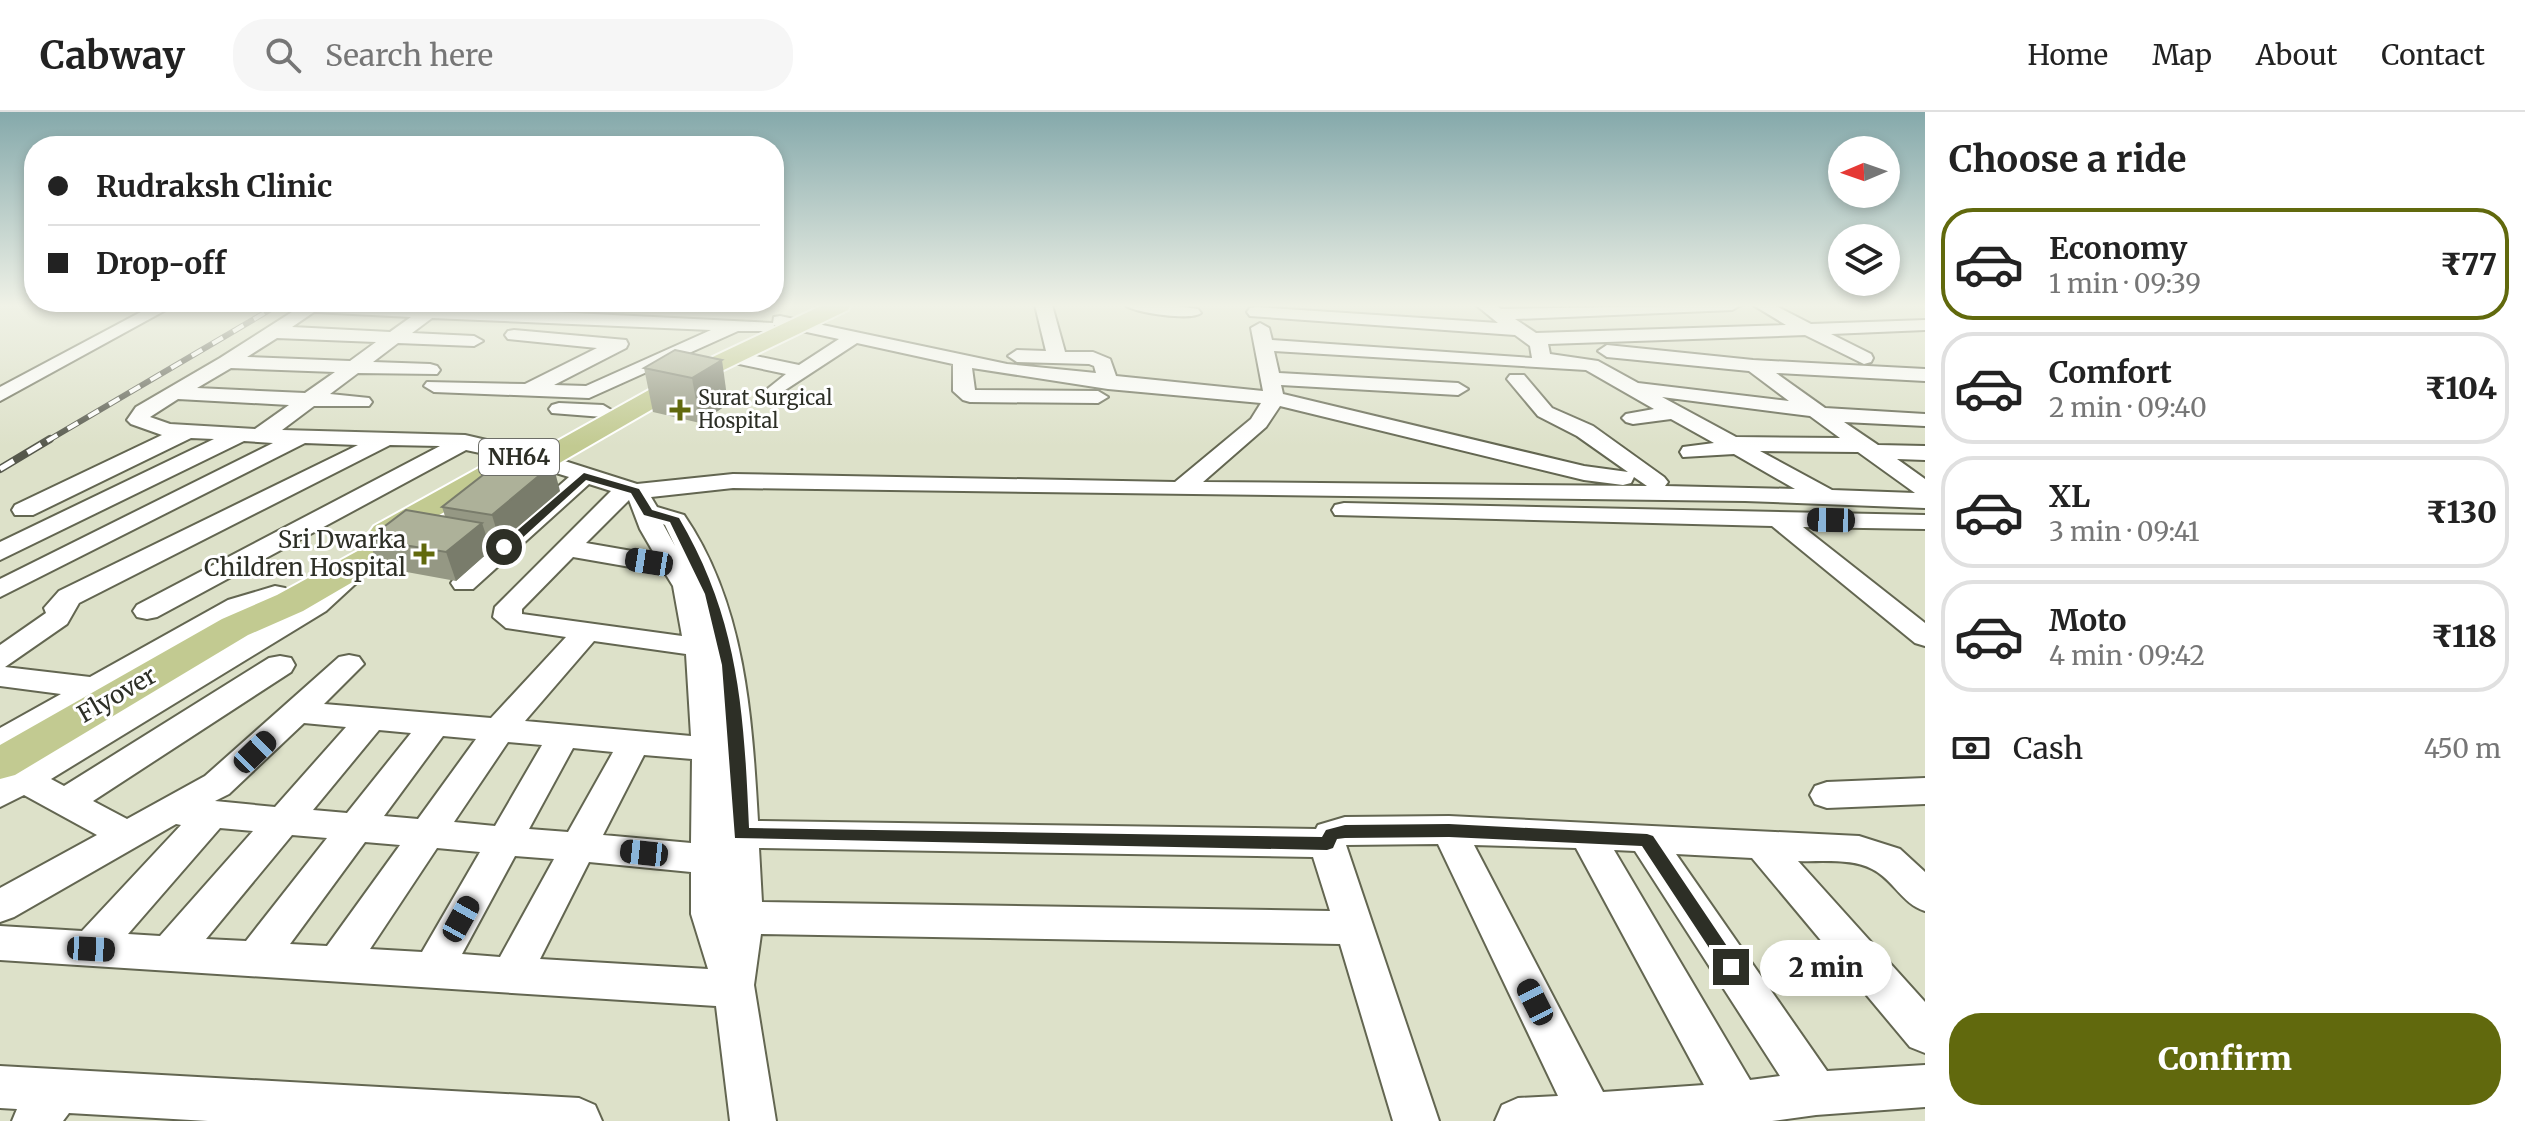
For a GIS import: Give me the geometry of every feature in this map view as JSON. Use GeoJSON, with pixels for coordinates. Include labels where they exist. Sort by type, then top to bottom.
{"type":"FeatureCollection","features":[{"type":"Feature","properties":{"kind":"main road","name":"NH64"},"geometry":{"type":"LineString","coordinates":[[222,634],[290,603],[532,459],[603,411],[717,352]]}},
{"type":"Feature","properties":{"kind":"main road","name":"NH64"},"geometry":{"type":"LineString","coordinates":[[222,634],[275,594],[738,352]]}},
{"type":"Feature","properties":{"kind":"main road","name":"Flyover"},"geometry":{"type":"LineString","coordinates":[[8,779],[222,634]]}},
{"type":"Feature","properties":{"kind":"street"},"geometry":{"type":"LineString","coordinates":[[0,395],[79,352]]}},
{"type":"Feature","properties":{"kind":"street"},"geometry":{"type":"LineString","coordinates":[[242,352],[143,411],[138,420],[167,430],[465,442],[584,476],[637,497],[675,520],[711,594],[729,665],[738,761],[744,918],[735,989]]}},
{"type":"Feature","properties":{"kind":"street"},"geometry":{"type":"LineString","coordinates":[[0,552],[251,435],[310,399],[375,352]]}},
{"type":"Feature","properties":{"kind":"street"},"geometry":{"type":"LineString","coordinates":[[528,391],[603,352]]}},
{"type":"Feature","properties":{"kind":"street"},"geometry":{"type":"LineString","coordinates":[[227,362],[354,367],[528,391],[594,391],[678,352]]}},
{"type":"Feature","properties":{"kind":"street"},"geometry":{"type":"LineString","coordinates":[[776,390],[832,352]]}},
{"type":"Feature","properties":{"kind":"street"},"geometry":{"type":"LineString","coordinates":[[924,352],[1145,387],[1458,389]]}},
{"type":"Feature","properties":{"kind":"street"},"geometry":{"type":"LineString","coordinates":[[1056,352],[1057,357]]}},
{"type":"Feature","properties":{"kind":"street"},"geometry":{"type":"LineString","coordinates":[[1181,489],[1259,423],[1272,388],[1265,352]]}},
{"type":"Feature","properties":{"kind":"street"},"geometry":{"type":"LineString","coordinates":[[1368,352],[1543,364],[1537,352]]}},
{"type":"Feature","properties":{"kind":"street"},"geometry":{"type":"LineString","coordinates":[[1557,352],[1591,365],[1830,499],[1858,521]]}},
{"type":"Feature","properties":{"kind":"street"},"geometry":{"type":"LineString","coordinates":[[1619,352],[1742,365],[1867,365],[1923,371]]}},
{"type":"Feature","properties":{"kind":"street"},"geometry":{"type":"LineString","coordinates":[[1846,352],[1925,412]]}},
{"type":"Feature","properties":{"kind":"street"},"geometry":{"type":"LineString","coordinates":[[732,357],[803,372]]}},
{"type":"Feature","properties":{"kind":"street"},"geometry":{"type":"LineString","coordinates":[[952,358],[1057,357],[1098,360],[1105,366],[1108,383]]}},
{"type":"Feature","properties":{"kind":"street"},"geometry":{"type":"LineString","coordinates":[[952,358],[963,391],[970,396],[1130,397],[1138,396],[1145,387]]}},
{"type":"Feature","properties":{"kind":"street"},"geometry":{"type":"LineString","coordinates":[[1684,359],[1705,396]]}},
{"type":"Feature","properties":{"kind":"street"},"geometry":{"type":"LineString","coordinates":[[1742,365],[1780,385],[1925,490]]}},
{"type":"Feature","properties":{"kind":"street"},"geometry":{"type":"LineString","coordinates":[[1517,379],[1545,412],[1585,431],[1656,482]]}},
{"type":"Feature","properties":{"kind":"street"},"geometry":{"type":"LineString","coordinates":[[1583,388],[1624,384],[1818,412],[1925,420]]}},
{"type":"Feature","properties":{"kind":"street"},"geometry":{"type":"LineString","coordinates":[[1780,385],[1894,390]]}},
{"type":"Feature","properties":{"kind":"street"},"geometry":{"type":"LineString","coordinates":[[1272,388],[1584,473],[1745,494]]}},
{"type":"Feature","properties":{"kind":"street"},"geometry":{"type":"LineString","coordinates":[[174,393],[362,402]]}},
{"type":"Feature","properties":{"kind":"street"},"geometry":{"type":"LineString","coordinates":[[478,407],[603,411]]}},
{"type":"Feature","properties":{"kind":"street"},"geometry":{"type":"LineString","coordinates":[[1633,418],[1674,412]]}},
{"type":"Feature","properties":{"kind":"street"},"geometry":{"type":"LineString","coordinates":[[12,508],[188,431]]}},
{"type":"Feature","properties":{"kind":"street"},"geometry":{"type":"LineString","coordinates":[[0,589],[303,436]]}},
{"type":"Feature","properties":{"kind":"street"},"geometry":{"type":"LineString","coordinates":[[0,659],[57,618],[61,611],[58,608],[69,597],[387,438]]}},
{"type":"Feature","properties":{"kind":"street"},"geometry":{"type":"LineString","coordinates":[[147,611],[465,442]]}},
{"type":"Feature","properties":{"kind":"street"},"geometry":{"type":"LineString","coordinates":[[1691,452],[1734,446],[1868,448],[1925,453]]}},
{"type":"Feature","properties":{"kind":"street"},"geometry":{"type":"LineString","coordinates":[[464,583],[584,476]]}},
{"type":"Feature","properties":{"kind":"street"},"geometry":{"type":"LineString","coordinates":[[700,647],[516,622],[507,617],[509,607],[568,548],[637,497],[676,488],[733,481],[1745,494],[1925,501]]}},
{"type":"Feature","properties":{"kind":"street"},"geometry":{"type":"LineString","coordinates":[[676,488],[723,497],[1925,522]]}},
{"type":"Feature","properties":{"kind":"street"},"geometry":{"type":"LineString","coordinates":[[637,497],[686,586],[700,647],[708,749],[710,914],[735,989],[753,1121]]}},
{"type":"Feature","properties":{"kind":"street"},"geometry":{"type":"LineString","coordinates":[[12,508],[67,519]]}},
{"type":"Feature","properties":{"kind":"street"},"geometry":{"type":"LineString","coordinates":[[1778,519],[1925,637]]}},
{"type":"Feature","properties":{"kind":"street"},"geometry":{"type":"LineString","coordinates":[[568,548],[676,567]]}},
{"type":"Feature","properties":{"kind":"street"},"geometry":{"type":"LineString","coordinates":[[8,779],[316,605],[384,549]]}},
{"type":"Feature","properties":{"kind":"street"},"geometry":{"type":"LineString","coordinates":[[0,742],[238,606],[275,594]]}},
{"type":"Feature","properties":{"kind":"street"},"geometry":{"type":"LineString","coordinates":[[337,965],[500,729],[587,632]]}},
{"type":"Feature","properties":{"kind":"street"},"geometry":{"type":"LineString","coordinates":[[0,906],[175,811],[226,778],[349,664]]}},
{"type":"Feature","properties":{"kind":"street"},"geometry":{"type":"LineString","coordinates":[[65,802],[280,665]]}},
{"type":"Feature","properties":{"kind":"street"},"geometry":{"type":"LineString","coordinates":[[0,676],[94,688]]}},
{"type":"Feature","properties":{"kind":"street"},"geometry":{"type":"LineString","coordinates":[[297,712],[708,749]]}},
{"type":"Feature","properties":{"kind":"street"},"geometry":{"type":"LineString","coordinates":[[169,954],[372,718]]}},
{"type":"Feature","properties":{"kind":"street"},"geometry":{"type":"LineString","coordinates":[[255,960],[435,724]]}},
{"type":"Feature","properties":{"kind":"street"},"geometry":{"type":"LineString","coordinates":[[432,971],[564,735]]}},
{"type":"Feature","properties":{"kind":"street"},"geometry":{"type":"LineString","coordinates":[[510,977],[635,741]]}},
{"type":"Feature","properties":{"kind":"street"},"geometry":{"type":"LineString","coordinates":[[8,779],[65,802],[127,835]]}},
{"type":"Feature","properties":{"kind":"street"},"geometry":{"type":"LineString","coordinates":[[1827,795],[1925,791]]}},
{"type":"Feature","properties":{"kind":"street"},"geometry":{"type":"LineString","coordinates":[[175,811],[708,859]]}},
{"type":"Feature","properties":{"kind":"street"},"geometry":{"type":"LineString","coordinates":[[91,949],[212,814]]}},
{"type":"Feature","properties":{"kind":"street"},"geometry":{"type":"LineString","coordinates":[[1449,830],[1591,1116]]}},
{"type":"Feature","properties":{"kind":"street"},"geometry":{"type":"LineString","coordinates":[[1416,1121],[1327,843],[1331,835],[1345,831],[1449,830],[1859,850],[1875,854],[1899,868],[1925,896]]}},
{"type":"Feature","properties":{"kind":"street"},"geometry":{"type":"LineString","coordinates":[[741,834],[1327,843]]}},
{"type":"Feature","properties":{"kind":"street"},"geometry":{"type":"LineString","coordinates":[[1587,835],[1739,1104]]}},
{"type":"Feature","properties":{"kind":"street"},"geometry":{"type":"LineString","coordinates":[[1647,840],[1816,1093]]}},
{"type":"Feature","properties":{"kind":"street"},"geometry":{"type":"LineString","coordinates":[[1762,845],[1925,1033]]}},
{"type":"Feature","properties":{"kind":"street"},"geometry":{"type":"LineString","coordinates":[[744,918],[1354,928]]}},
{"type":"Feature","properties":{"kind":"street"},"geometry":{"type":"LineString","coordinates":[[0,943],[735,989]]}},
{"type":"Feature","properties":{"kind":"street"},"geometry":{"type":"LineString","coordinates":[[1518,1121],[1925,1086]]}},
{"type":"Feature","properties":{"kind":"street"},"geometry":{"type":"LineString","coordinates":[[0,1087],[47,1106],[579,1121]]}},
{"type":"Feature","properties":{"kind":"building"},"geometry":{"type":"Polygon","coordinates":[[[671,352],[722,360],[692,378],[644,368],[671,352]]]}},
{"type":"Feature","properties":{"kind":"building"},"geometry":{"type":"Polygon","coordinates":[[[506,457],[553,464],[492,515],[442,507],[506,457]]]}},
{"type":"Feature","properties":{"kind":"building"},"geometry":{"type":"Polygon","coordinates":[[[406,510],[482,523],[446,552],[368,539],[406,510]]]}},
{"type":"Feature","properties":{"kind":"railway"},"geometry":{"type":"LineString","coordinates":[[47,441],[198,352]]}},
{"type":"Feature","properties":{"kind":"railway"},"geometry":{"type":"LineString","coordinates":[[0,469],[50,439]]}},
{"type":"Feature","properties":{"kind":"place","name":"Surat Surgical Hospital"},"geometry":{"type":"Point","coordinates":[680,410]}},
{"type":"Feature","properties":{"kind":"place","name":"Sri Dwarka Children Hospital"},"geometry":{"type":"Point","coordinates":[424,554]}},
{"type":"Feature","properties":{"kind":"route"},"geometry":{"type":"LineString","coordinates":[[504,547],[584,476],[636,491],[648,512],[675,520],[711,594],[729,665],[741,834],[1327,843],[1331,835],[1345,831],[1449,830],[1647,840],[1731,967]]}}]}
